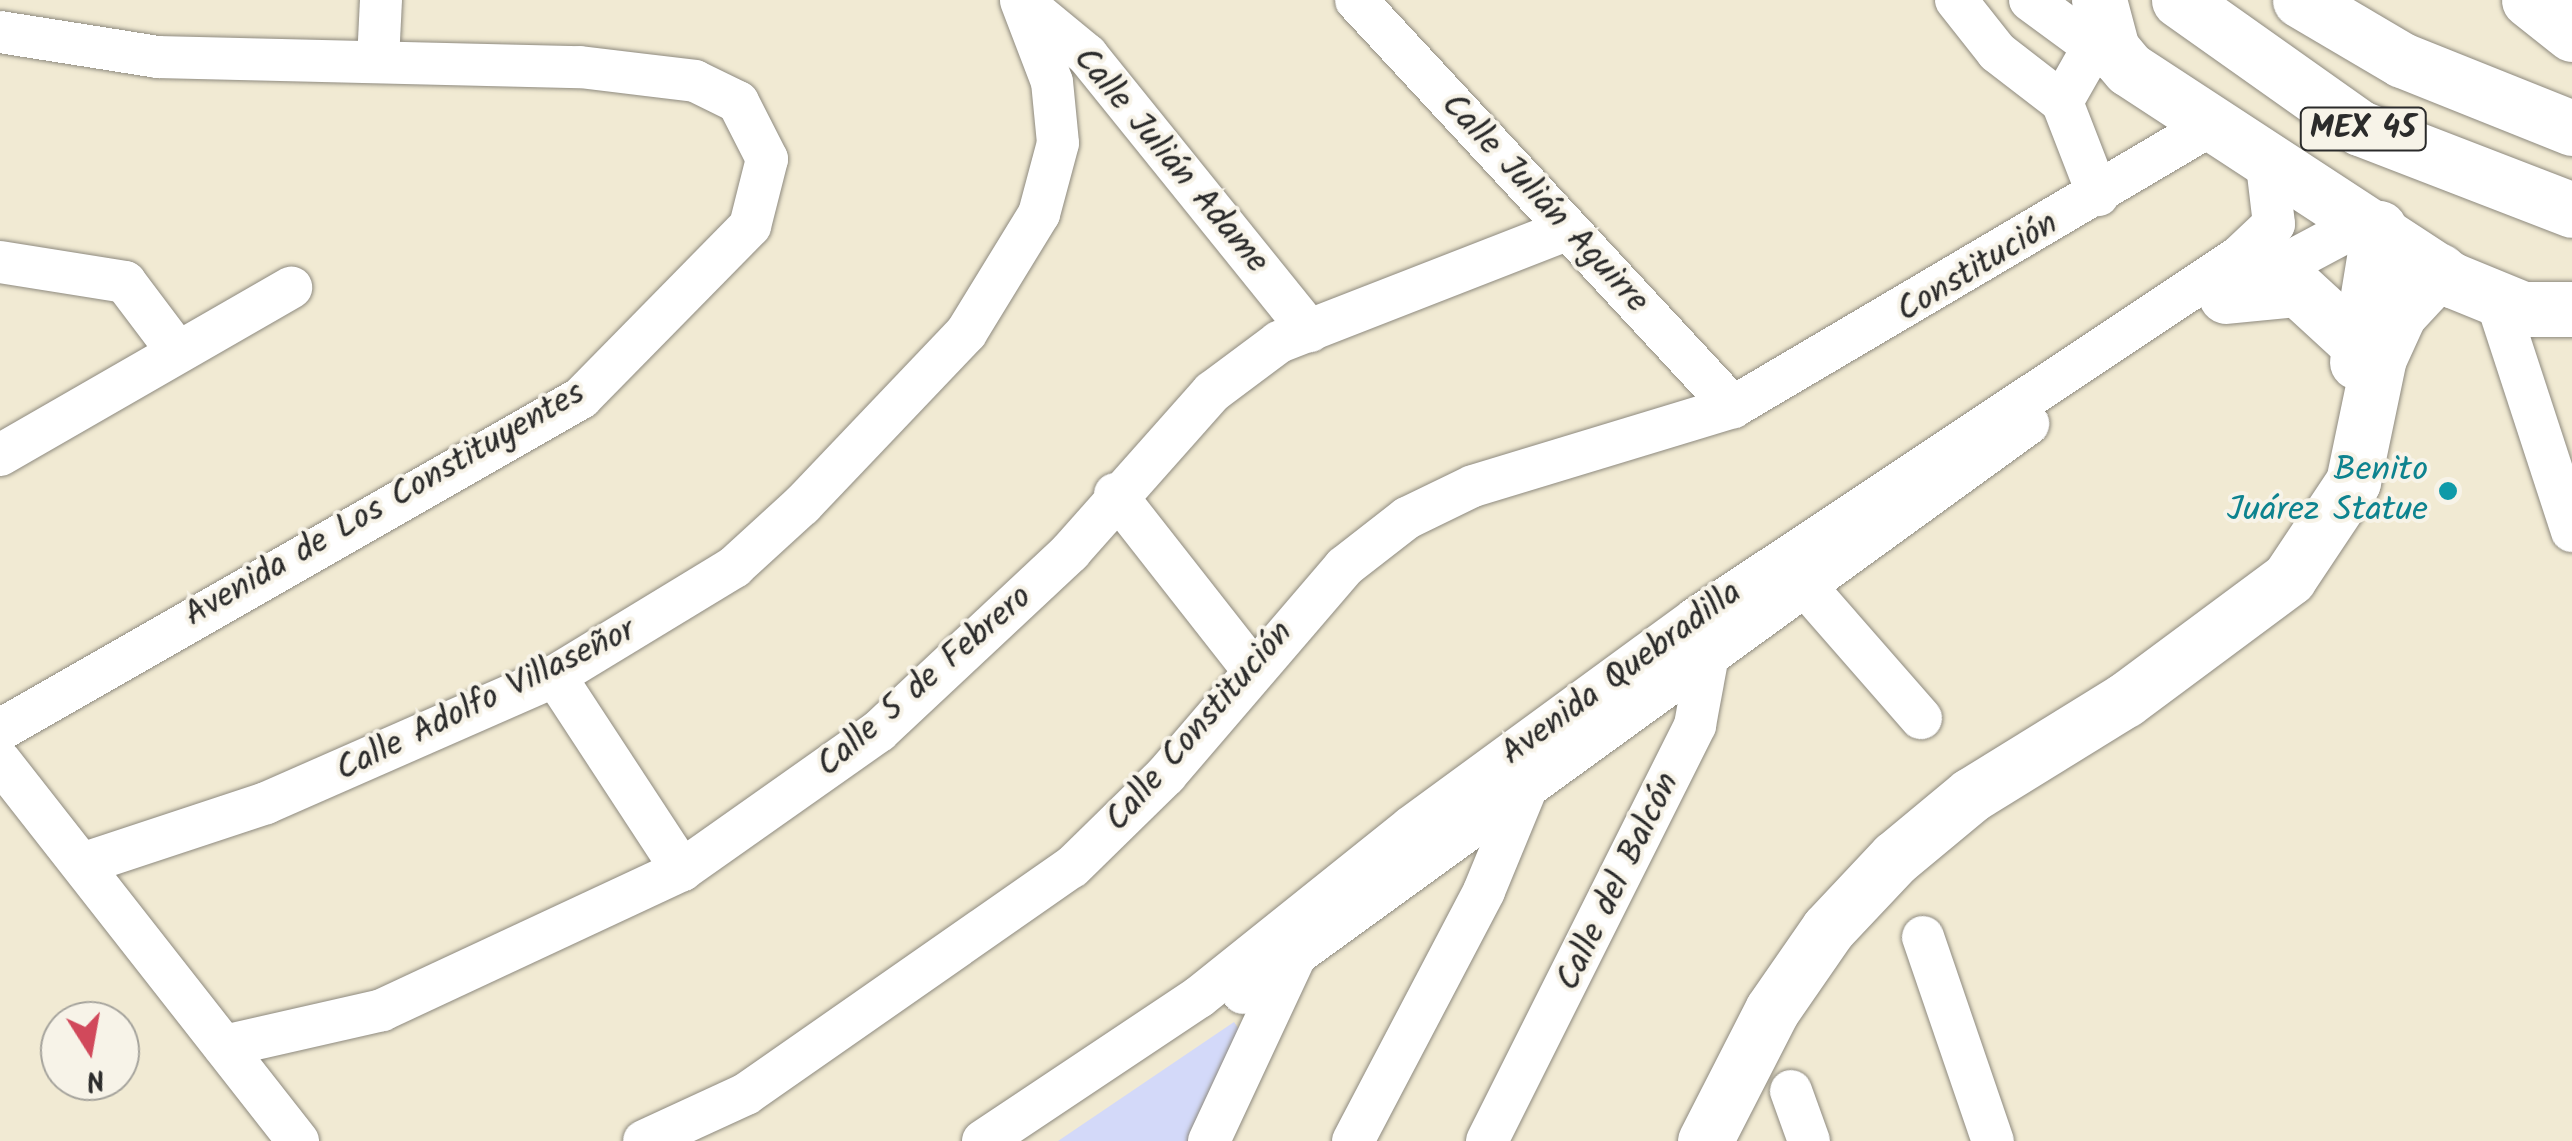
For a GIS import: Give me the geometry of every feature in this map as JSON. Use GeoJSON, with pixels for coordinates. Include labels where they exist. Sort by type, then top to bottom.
{"type":"FeatureCollection","features":[{"type":"Feature","properties":{"kind":"main road","name":"MEX 45"},"geometry":{"type":"LineString","coordinates":[[2179,0],[2360,128],[2572,210]]}},
{"type":"Feature","properties":{"kind":"main road","name":"MEX 45"},"geometry":{"type":"LineString","coordinates":[[2300,0],[2402,60],[2572,128]]}},
{"type":"Feature","properties":{"kind":"main road"},"geometry":{"type":"LineString","coordinates":[[2529,0],[2572,34]]}},
{"type":"Feature","properties":{"kind":"main road"},"geometry":{"type":"LineString","coordinates":[[2106,36],[2266,157],[2439,271],[2531,306],[2572,340]]}},
{"type":"Feature","properties":{"kind":"main road"},"geometry":{"type":"LineString","coordinates":[[2324,526],[2325,483],[2360,346],[2373,225]]}},
{"type":"Feature","properties":{"kind":"main road"},"geometry":{"type":"LineString","coordinates":[[1705,1141],[1772,1010],[1828,929],[1895,858],[1971,795],[2240,620],[2288,578],[2353,482],[2386,343],[2439,271]]}},
{"type":"Feature","properties":{"kind":"main road"},"geometry":{"type":"LineString","coordinates":[[2226,296],[2298,289],[2360,346]]}},
{"type":"Feature","properties":{"kind":"street"},"geometry":{"type":"LineString","coordinates":[[378,61],[381,0]]}},
{"type":"Feature","properties":{"kind":"street","name":"Calle Julián Adame"},"geometry":{"type":"LineString","coordinates":[[1020,0],[1087,55],[1310,331]]}},
{"type":"Feature","properties":{"kind":"street","name":"Calle Adolfo Villaseñor"},"geometry":{"type":"LineString","coordinates":[[85,864],[266,803],[555,676],[734,567],[877,432],[998,288],[1039,214],[1058,143],[1052,82],[1020,0]]}},
{"type":"Feature","properties":{"kind":"street","name":"Calle Julián Aguirre"},"geometry":{"type":"LineString","coordinates":[[1356,0],[1733,407]]}},
{"type":"Feature","properties":{"kind":"street"},"geometry":{"type":"LineString","coordinates":[[1956,0],[1997,52],[2062,102],[2098,195]]}},
{"type":"Feature","properties":{"kind":"street"},"geometry":{"type":"LineString","coordinates":[[2030,0],[2106,36],[2062,102]]}},
{"type":"Feature","properties":{"kind":"street","name":"Avenida de Los Constituyentes"},"geometry":{"type":"LineString","coordinates":[[0,32],[157,57],[378,61],[694,80],[738,102],[760,132],[761,210],[581,398],[0,730]]}},
{"type":"Feature","properties":{"kind":"street","name":"Constitución"},"geometry":{"type":"LineString","coordinates":[[1733,407],[2218,121]]}},
{"type":"Feature","properties":{"kind":"street","name":"Avenida Quebradilla"},"geometry":{"type":"LineString","coordinates":[[983,1141],[1199,997],[1410,827],[1793,572],[2239,257],[2274,224],[2266,157]]}},
{"type":"Feature","properties":{"kind":"street","name":"Avenida Quebradilla"},"geometry":{"type":"LineString","coordinates":[[1793,572],[2226,296],[2275,269],[2373,225]]}},
{"type":"Feature","properties":{"kind":"street","name":"Calle 5 de Febrero"},"geometry":{"type":"LineString","coordinates":[[224,1046],[382,1010],[682,870],[879,731],[1070,552],[1115,494],[1212,392],[1310,331],[1566,230]]}},
{"type":"Feature","properties":{"kind":"street"},"geometry":{"type":"LineString","coordinates":[[0,262],[125,282],[177,351]]}},
{"type":"Feature","properties":{"kind":"street"},"geometry":{"type":"LineString","coordinates":[[0,455],[142,381],[177,351],[291,288]]}},
{"type":"Feature","properties":{"kind":"street"},"geometry":{"type":"LineString","coordinates":[[2531,306],[2572,531]]}},
{"type":"Feature","properties":{"kind":"street","name":"Calle Constitución"},"geometry":{"type":"LineString","coordinates":[[644,1141],[746,1094],[1072,867],[1344,567],[1407,518],[1474,486],[1733,407]]}},
{"type":"Feature","properties":{"kind":"street"},"geometry":{"type":"LineString","coordinates":[[1115,494],[1252,670]]}},
{"type":"Feature","properties":{"kind":"street"},"geometry":{"type":"LineString","coordinates":[[1793,572],[1921,718]]}},
{"type":"Feature","properties":{"kind":"street","name":"Avenida Quebradilla"},"geometry":{"type":"LineString","coordinates":[[1023,1141],[1296,954],[1529,783],[1705,632]]}},
{"type":"Feature","properties":{"kind":"street","name":"Calle del Balcón"},"geometry":{"type":"LineString","coordinates":[[1487,1141],[1695,726],[1705,632]]}},
{"type":"Feature","properties":{"kind":"street"},"geometry":{"type":"LineString","coordinates":[[555,676],[682,870]]}},
{"type":"Feature","properties":{"kind":"street"},"geometry":{"type":"LineString","coordinates":[[0,761],[85,864],[298,1141]]}},
{"type":"Feature","properties":{"kind":"street"},"geometry":{"type":"LineString","coordinates":[[1353,1141],[1484,892],[1529,783]]}},
{"type":"Feature","properties":{"kind":"street"},"geometry":{"type":"LineString","coordinates":[[1922,937],[1994,1141]]}},
{"type":"Feature","properties":{"kind":"street"},"geometry":{"type":"LineString","coordinates":[[1209,1141],[1296,954]]}},
{"type":"Feature","properties":{"kind":"street"},"geometry":{"type":"LineString","coordinates":[[1791,1091],[1809,1141]]}},
{"type":"Feature","properties":{"kind":"shaded area"},"geometry":{"type":"Polygon","coordinates":[[[1234,1022],[1249,1044],[1195,1141],[1058,1141],[1234,1022]]]}},
{"type":"Feature","properties":{"kind":"place","name":"Benito Juárez Statue"},"geometry":{"type":"Point","coordinates":[2448,491]}}]}
